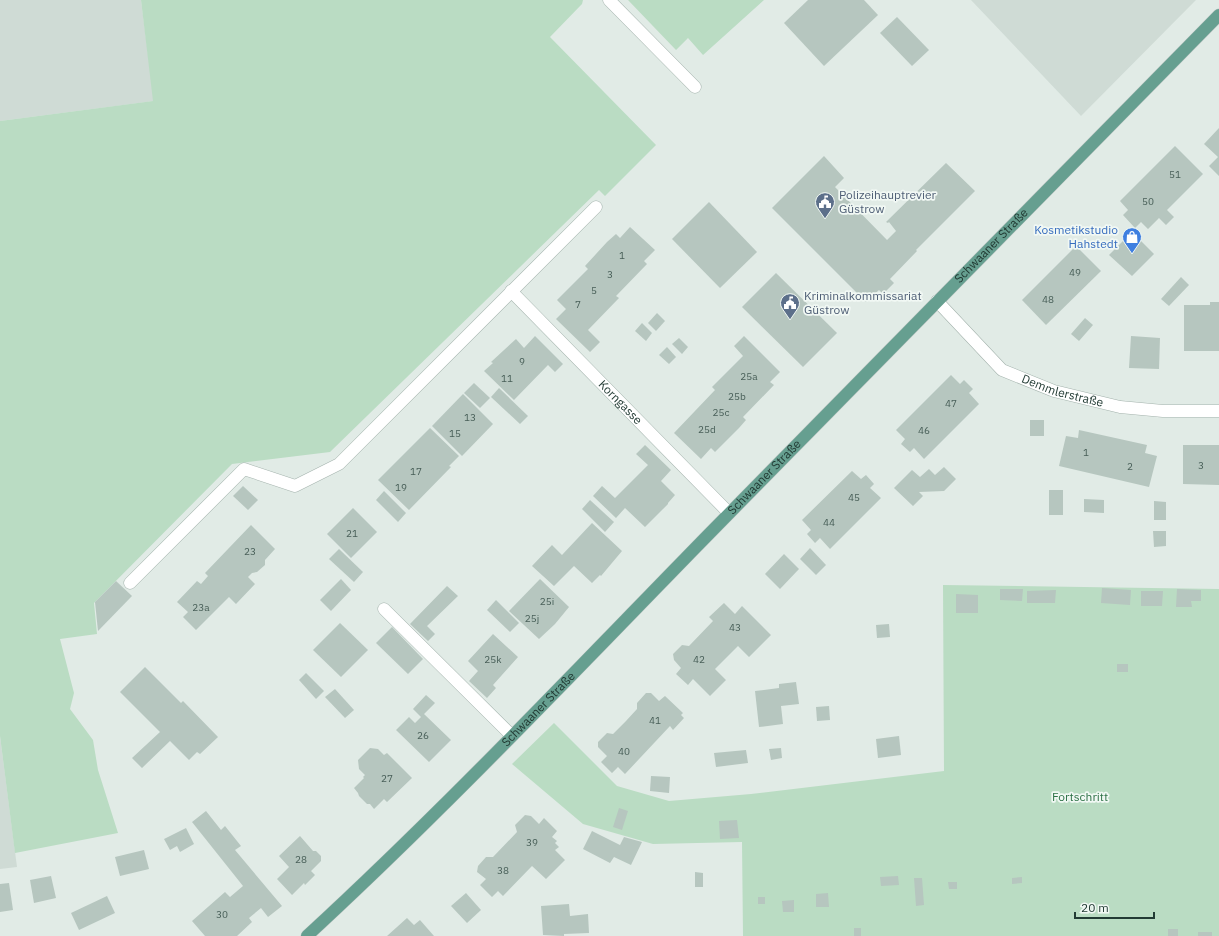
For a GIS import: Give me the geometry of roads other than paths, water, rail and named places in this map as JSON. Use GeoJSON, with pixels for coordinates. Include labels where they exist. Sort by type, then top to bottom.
{"type":"FeatureCollection","features":[{"type":"Feature","properties":{"kind":"main road","name":"Schwaaner Straße"},"geometry":{"type":"LineString","coordinates":[[307,936],[370,878],[512,736],[1219,15]]}},
{"type":"Feature","properties":{"kind":"street"},"geometry":{"type":"LineString","coordinates":[[609,0],[695,87]]}},
{"type":"Feature","properties":{"kind":"street"},"geometry":{"type":"LineString","coordinates":[[130,583],[244,469],[295,486],[339,464],[596,207]]}},
{"type":"Feature","properties":{"kind":"street","name":"Korngasse"},"geometry":{"type":"LineString","coordinates":[[511,291],[729,513]]}},
{"type":"Feature","properties":{"kind":"street","name":"Demmlerstraße"},"geometry":{"type":"LineString","coordinates":[[937,301],[1002,370],[1054,391],[1128,407],[1163,411],[1219,411]]}},
{"type":"Feature","properties":{"kind":"street"},"geometry":{"type":"LineString","coordinates":[[384,609],[512,736]]}},
{"type":"Feature","properties":{"kind":"place","name":"Polizeihauptrevier Güstrow"},"geometry":{"type":"Point","coordinates":[825,219]}},
{"type":"Feature","properties":{"kind":"place","name":"Kosmetikstudio Hahstedt"},"geometry":{"type":"Point","coordinates":[1132,254]}},
{"type":"Feature","properties":{"kind":"place","name":"Kriminalkommissariat Güstrow"},"geometry":{"type":"Point","coordinates":[790,320]}},
{"type":"Feature","properties":{"kind":"park label","name":"Fortschritt"},"geometry":{"type":"Point","coordinates":[1080,797]}}]}
